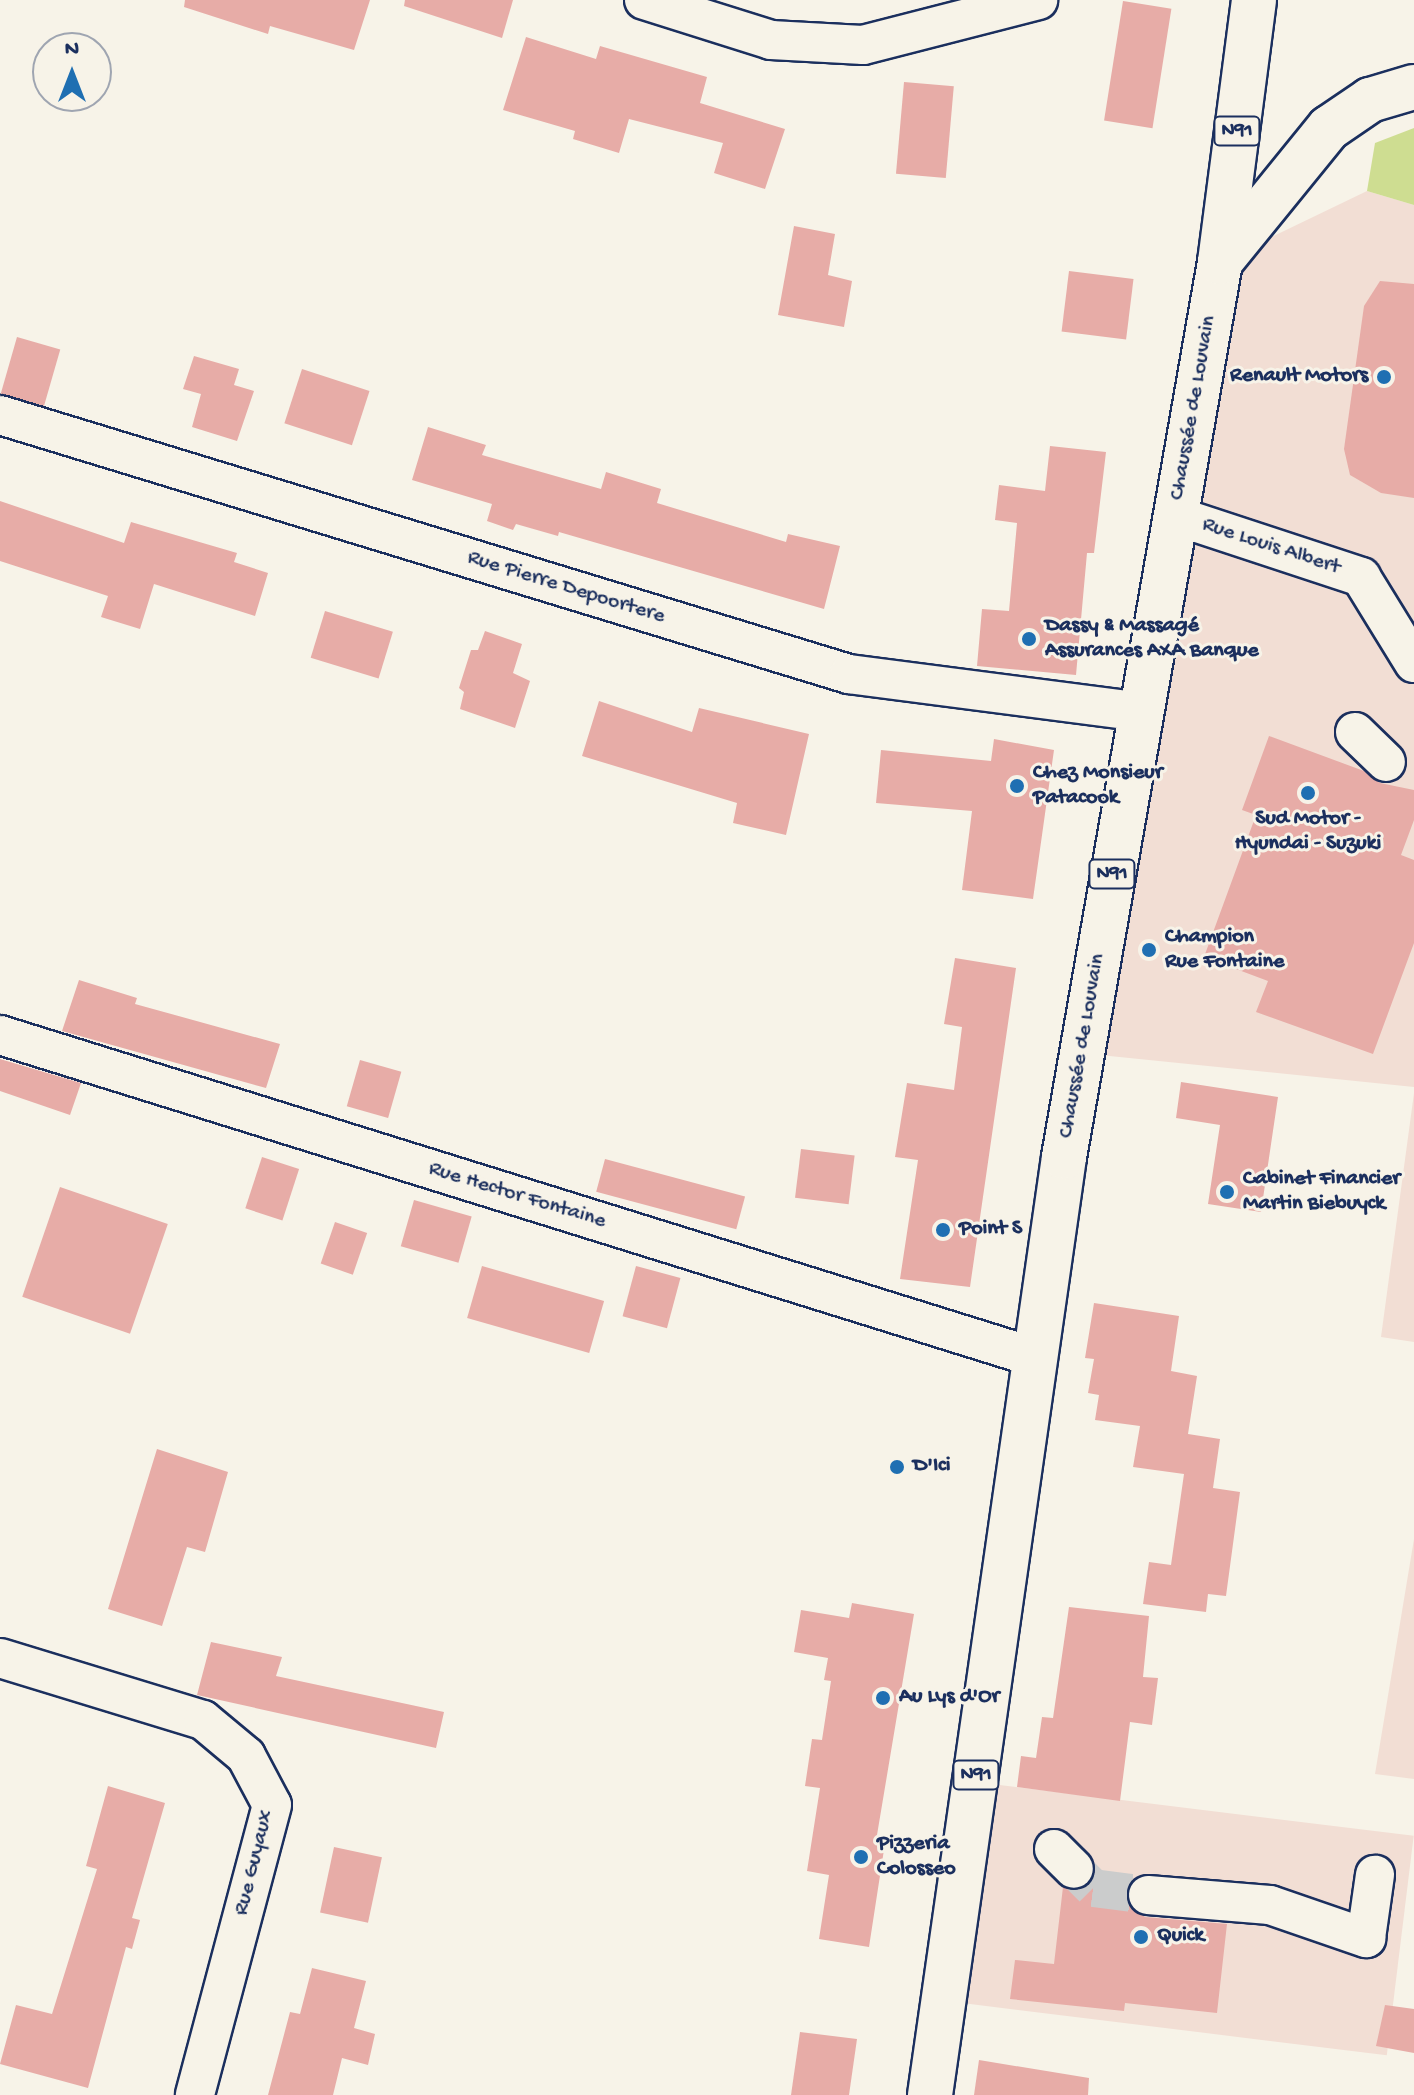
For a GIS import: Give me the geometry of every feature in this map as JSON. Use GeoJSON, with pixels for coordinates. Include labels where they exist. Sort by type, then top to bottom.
{"type":"FeatureCollection","features":[{"type":"Feature","properties":{"kind":"main road","name":"Chaussée de Louvain"},"geometry":{"type":"LineString","coordinates":[[930,2095],[1034,1357],[1083,1036],[1220,262],[1254,0]]}},
{"type":"Feature","properties":{"kind":"main road"},"geometry":{"type":"LineString","coordinates":[[1220,262],[1329,128],[1370,100],[1414,87]]}},
{"type":"Feature","properties":{"kind":"street"},"geometry":{"type":"LineString","coordinates":[[644,0],[771,40],[863,45],[919,17],[1038,0]]}},
{"type":"Feature","properties":{"kind":"street","name":"Rue Pierre Depoortere"},"geometry":{"type":"LineString","coordinates":[[0,415],[849,674],[1142,712]]}},
{"type":"Feature","properties":{"kind":"street","name":"Rue Louis Albert"},"geometry":{"type":"LineString","coordinates":[[1176,516],[1361,577],[1414,663]]}},
{"type":"Feature","properties":{"kind":"street"},"geometry":{"type":"LineString","coordinates":[[1355,732],[1386,762]]}},
{"type":"Feature","properties":{"kind":"street","name":"Rue Hector Fontaine"},"geometry":{"type":"LineString","coordinates":[[0,1035],[1034,1357]]}},
{"type":"Feature","properties":{"kind":"street","name":"Rue Guyaux"},"geometry":{"type":"LineString","coordinates":[[0,1658],[203,1720],[246,1756],[272,1805],[195,2095]]}},
{"type":"Feature","properties":{"kind":"street"},"geometry":{"type":"LineString","coordinates":[[1148,1895],[1270,1905],[1366,1938],[1375,1875]]}},
{"type":"Feature","properties":{"kind":"shaded area"},"geometry":{"type":"Polygon","coordinates":[[[1367,191],[1414,205],[1414,1087],[1080,1053],[1220,262],[1367,191]]]}},
{"type":"Feature","properties":{"kind":"shaded area"},"geometry":{"type":"Polygon","coordinates":[[[1414,1093],[1414,1342],[1381,1337],[1414,1093]]]}},
{"type":"Feature","properties":{"kind":"shaded area"},"geometry":{"type":"Polygon","coordinates":[[[1414,1539],[1414,1779],[1375,1774],[1414,1539]]]}},
{"type":"Feature","properties":{"kind":"shaded area"},"geometry":{"type":"Polygon","coordinates":[[[975,1782],[1414,1836],[1387,2055],[948,2001],[975,1782]]]}},
{"type":"Feature","properties":{"kind":"green space"},"geometry":{"type":"Polygon","coordinates":[[[1414,128],[1414,205],[1367,191],[1375,143],[1414,128]]]}},
{"type":"Feature","properties":{"kind":"building"},"geometry":{"type":"Polygon","coordinates":[[[185,0],[370,0],[354,50],[270,26],[268,34],[184,7],[185,0]]]}},
{"type":"Feature","properties":{"kind":"building"},"geometry":{"type":"Polygon","coordinates":[[[405,0],[513,0],[502,38],[404,6],[405,0]]]}},
{"type":"Feature","properties":{"kind":"building"},"geometry":{"type":"Polygon","coordinates":[[[1123,1],[1171,9],[1152,128],[1104,121],[1123,1]]]}},
{"type":"Feature","properties":{"kind":"building"},"geometry":{"type":"Polygon","coordinates":[[[526,37],[596,59],[600,46],[707,77],[700,103],[785,129],[765,189],[714,173],[723,143],[629,119],[619,153],[573,139],[575,131],[503,110],[526,37]]]}},
{"type":"Feature","properties":{"kind":"building"},"geometry":{"type":"Polygon","coordinates":[[[904,82],[954,86],[946,178],[896,174],[904,82]]]}},
{"type":"Feature","properties":{"kind":"building"},"geometry":{"type":"Polygon","coordinates":[[[794,226],[835,234],[828,275],[852,281],[844,327],[778,315],[794,226]]]}},
{"type":"Feature","properties":{"kind":"building"},"geometry":{"type":"Polygon","coordinates":[[[1069,271],[1134,279],[1126,339],[1062,332],[1069,271]]]}},
{"type":"Feature","properties":{"kind":"building","name":"Renault Motors"},"geometry":{"type":"Polygon","coordinates":[[[1380,281],[1414,284],[1414,498],[1381,493],[1350,475],[1344,449],[1364,306],[1380,281]]]}},
{"type":"Feature","properties":{"kind":"building"},"geometry":{"type":"Polygon","coordinates":[[[17,337],[60,349],[44,406],[1,394],[17,337]]]}},
{"type":"Feature","properties":{"kind":"building"},"geometry":{"type":"Polygon","coordinates":[[[194,356],[239,369],[234,385],[254,391],[237,441],[192,427],[201,394],[183,389],[194,356]]]}},
{"type":"Feature","properties":{"kind":"building"},"geometry":{"type":"Polygon","coordinates":[[[302,369],[370,391],[352,445],[284,423],[302,369]]]}},
{"type":"Feature","properties":{"kind":"building"},"geometry":{"type":"Polygon","coordinates":[[[428,427],[486,445],[482,455],[601,489],[606,472],[661,489],[657,503],[786,542],[788,534],[840,546],[824,609],[559,532],[558,536],[516,524],[513,530],[487,521],[492,504],[412,480],[428,427]]]}},
{"type":"Feature","properties":{"kind":"building"},"geometry":{"type":"Polygon","coordinates":[[[1050,446],[1106,452],[1094,553],[1087,553],[1076,675],[977,666],[982,609],[1009,611],[1017,523],[995,520],[999,485],[1045,491],[1050,446]]]}},
{"type":"Feature","properties":{"kind":"building"},"geometry":{"type":"Polygon","coordinates":[[[0,501],[124,543],[131,522],[237,553],[234,562],[268,573],[255,616],[154,584],[140,629],[101,617],[108,596],[0,561],[0,501]]]}},
{"type":"Feature","properties":{"kind":"building"},"geometry":{"type":"Polygon","coordinates":[[[325,611],[393,632],[379,679],[311,658],[325,611]]]}},
{"type":"Feature","properties":{"kind":"building"},"geometry":{"type":"Polygon","coordinates":[[[485,631],[522,644],[513,673],[530,681],[515,728],[460,709],[464,692],[459,688],[471,650],[478,650],[485,631]]]}},
{"type":"Feature","properties":{"kind":"building"},"geometry":{"type":"Polygon","coordinates":[[[599,701],[692,732],[699,708],[809,734],[786,835],[733,823],[737,803],[582,756],[599,701]]]}},
{"type":"Feature","properties":{"kind":"building"},"geometry":{"type":"Polygon","coordinates":[[[1269,736],[1364,771],[1380,783],[1414,790],[1414,820],[1401,855],[1414,860],[1414,943],[1373,1054],[1256,1012],[1268,981],[1204,957],[1256,815],[1242,810],[1269,736]]]}},
{"type":"Feature","properties":{"kind":"building"},"geometry":{"type":"Polygon","coordinates":[[[994,739],[1054,750],[1033,899],[962,890],[972,811],[876,803],[881,750],[991,761],[994,739]]]}},
{"type":"Feature","properties":{"kind":"building"},"geometry":{"type":"Polygon","coordinates":[[[955,958],[1016,968],[970,1287],[900,1279],[918,1160],[895,1157],[907,1083],[954,1090],[962,1027],[944,1024],[955,958]]]}},
{"type":"Feature","properties":{"kind":"building"},"geometry":{"type":"Polygon","coordinates":[[[79,980],[137,998],[135,1004],[280,1044],[266,1088],[62,1031],[79,980]]]}},
{"type":"Feature","properties":{"kind":"building"},"geometry":{"type":"Polygon","coordinates":[[[0,1059],[81,1083],[70,1115],[0,1091],[0,1059]]]}},
{"type":"Feature","properties":{"kind":"building"},"geometry":{"type":"Polygon","coordinates":[[[360,1060],[401,1072],[388,1118],[347,1106],[360,1060]]]}},
{"type":"Feature","properties":{"kind":"building"},"geometry":{"type":"Polygon","coordinates":[[[1181,1082],[1278,1097],[1261,1212],[1208,1204],[1220,1125],[1176,1118],[1181,1082]]]}},
{"type":"Feature","properties":{"kind":"building"},"geometry":{"type":"Polygon","coordinates":[[[801,1149],[855,1156],[849,1204],[795,1198],[801,1149]]]}},
{"type":"Feature","properties":{"kind":"building"},"geometry":{"type":"Polygon","coordinates":[[[262,1157],[299,1169],[282,1220],[245,1208],[262,1157]]]}},
{"type":"Feature","properties":{"kind":"building"},"geometry":{"type":"Polygon","coordinates":[[[605,1159],[745,1197],[736,1229],[596,1192],[605,1159]]]}},
{"type":"Feature","properties":{"kind":"building"},"geometry":{"type":"Polygon","coordinates":[[[60,1187],[168,1224],[130,1334],[22,1297],[60,1187]]]}},
{"type":"Feature","properties":{"kind":"building"},"geometry":{"type":"Polygon","coordinates":[[[414,1200],[472,1217],[458,1263],[401,1246],[414,1200]]]}},
{"type":"Feature","properties":{"kind":"building"},"geometry":{"type":"Polygon","coordinates":[[[335,1222],[367,1233],[353,1275],[321,1264],[335,1222]]]}},
{"type":"Feature","properties":{"kind":"building"},"geometry":{"type":"Polygon","coordinates":[[[482,1266],[604,1301],[589,1353],[467,1318],[482,1266]]]}},
{"type":"Feature","properties":{"kind":"building"},"geometry":{"type":"Polygon","coordinates":[[[636,1266],[680,1278],[667,1328],[623,1316],[636,1266]]]}},
{"type":"Feature","properties":{"kind":"building"},"geometry":{"type":"Polygon","coordinates":[[[1094,1303],[1179,1316],[1171,1371],[1197,1376],[1188,1434],[1220,1439],[1213,1488],[1240,1492],[1226,1596],[1208,1594],[1206,1612],[1143,1604],[1149,1562],[1171,1565],[1184,1474],[1133,1467],[1140,1426],[1095,1420],[1099,1395],[1088,1393],[1094,1359],[1085,1358],[1094,1303]]]}},
{"type":"Feature","properties":{"kind":"building"},"geometry":{"type":"Polygon","coordinates":[[[157,1449],[228,1472],[205,1552],[187,1547],[162,1626],[108,1609],[157,1449]]]}},
{"type":"Feature","properties":{"kind":"building"},"geometry":{"type":"Polygon","coordinates":[[[852,1603],[914,1614],[876,1841],[885,1843],[869,1947],[819,1939],[829,1875],[807,1871],[820,1788],[805,1786],[812,1739],[822,1740],[831,1681],[824,1680],[828,1658],[794,1652],[801,1610],[849,1618],[852,1603]]]}},
{"type":"Feature","properties":{"kind":"building"},"geometry":{"type":"Polygon","coordinates":[[[1069,1607],[1149,1616],[1143,1677],[1158,1678],[1152,1725],[1130,1722],[1120,1801],[1017,1787],[1021,1756],[1036,1758],[1042,1717],[1053,1718],[1069,1607]]]}},
{"type":"Feature","properties":{"kind":"building"},"geometry":{"type":"Polygon","coordinates":[[[211,1642],[282,1657],[276,1676],[444,1712],[436,1748],[197,1695],[211,1642]]]}},
{"type":"Feature","properties":{"kind":"building"},"geometry":{"type":"Polygon","coordinates":[[[108,1786],[165,1803],[132,1918],[140,1920],[132,1949],[126,1947],[88,2088],[0,2064],[16,2005],[52,2014],[97,1869],[86,1866],[108,1786]]]}},
{"type":"Feature","properties":{"kind":"building"},"geometry":{"type":"Polygon","coordinates":[[[334,1847],[382,1857],[368,1923],[320,1913],[334,1847]]]}},
{"type":"Feature","properties":{"kind":"building","name":"Quick"},"geometry":{"type":"Polygon","coordinates":[[[1094,1877],[1131,1882],[1128,1904],[1145,1917],[1227,1924],[1217,2013],[1125,2003],[1124,2011],[1010,1999],[1015,1960],[1054,1964],[1063,1887],[1080,1890],[1094,1877]]]}},
{"type":"Feature","properties":{"kind":"building"},"geometry":{"type":"Polygon","coordinates":[[[312,1968],[366,1981],[354,2028],[375,2034],[368,2065],[342,2058],[333,2095],[268,2095],[290,2012],[300,2014],[312,1968]]]}},
{"type":"Feature","properties":{"kind":"building"},"geometry":{"type":"Polygon","coordinates":[[[1385,2005],[1414,2009],[1414,2053],[1376,2046],[1385,2005]]]}},
{"type":"Feature","properties":{"kind":"building"},"geometry":{"type":"Polygon","coordinates":[[[800,2032],[857,2039],[849,2095],[791,2095],[800,2032]]]}},
{"type":"Feature","properties":{"kind":"building"},"geometry":{"type":"Polygon","coordinates":[[[979,2060],[1089,2078],[1088,2095],[974,2095],[979,2060]]]}},
{"type":"Feature","properties":{"kind":"tunnel"},"geometry":{"type":"LineString","coordinates":[[1074,1869],[1093,1888],[1148,1895]]}},
{"type":"Feature","properties":{"kind":"place","name":"Renault Motors"},"geometry":{"type":"Point","coordinates":[1384,377]}},
{"type":"Feature","properties":{"kind":"place","name":"Dassy & Massagé Assurances AXA Banque"},"geometry":{"type":"Point","coordinates":[1029,639]}},
{"type":"Feature","properties":{"kind":"place","name":"Chez Monsieur Patacook"},"geometry":{"type":"Point","coordinates":[1017,786]}},
{"type":"Feature","properties":{"kind":"place","name":"Sud Motor - Hyundai - Suzuki"},"geometry":{"type":"Point","coordinates":[1308,793]}},
{"type":"Feature","properties":{"kind":"place","name":"Champion Rue Fontaine"},"geometry":{"type":"Point","coordinates":[1149,950]}},
{"type":"Feature","properties":{"kind":"place","name":"Cabinet Financier Martin Biebuyck"},"geometry":{"type":"Point","coordinates":[1227,1192]}},
{"type":"Feature","properties":{"kind":"place","name":"Point S"},"geometry":{"type":"Point","coordinates":[943,1230]}},
{"type":"Feature","properties":{"kind":"place","name":"D'Ici"},"geometry":{"type":"Point","coordinates":[897,1467]}},
{"type":"Feature","properties":{"kind":"place","name":"Au Lys d'Or"},"geometry":{"type":"Point","coordinates":[883,1698]}},
{"type":"Feature","properties":{"kind":"place","name":"Pizzeria Colosseo"},"geometry":{"type":"Point","coordinates":[861,1857]}},
{"type":"Feature","properties":{"kind":"place","name":"Quick"},"geometry":{"type":"Point","coordinates":[1141,1937]}}]}
